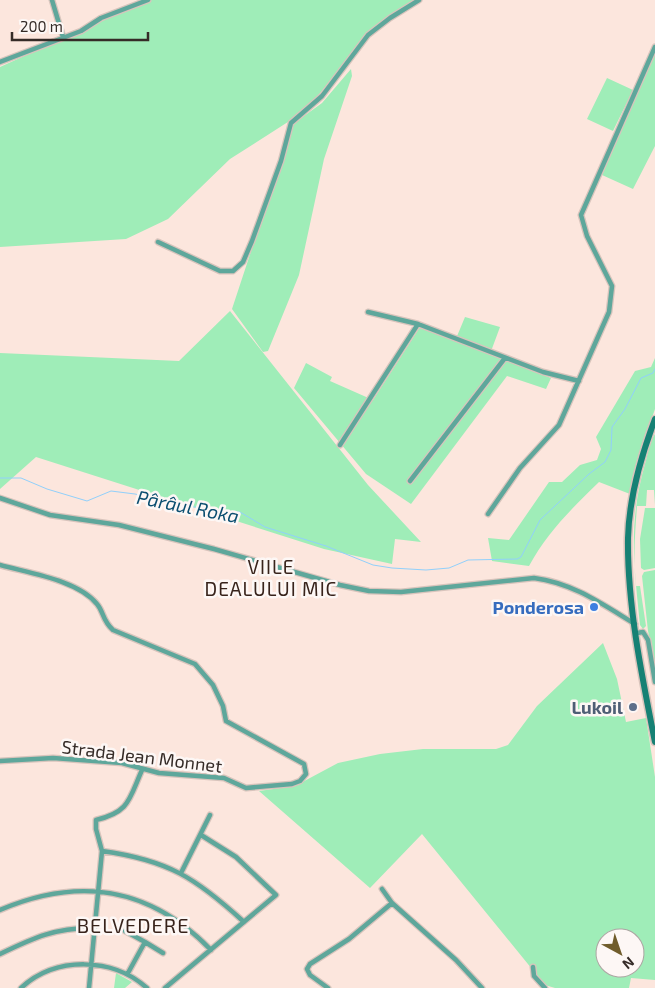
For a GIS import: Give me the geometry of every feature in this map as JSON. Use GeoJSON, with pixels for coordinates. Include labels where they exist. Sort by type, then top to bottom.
{"type":"FeatureCollection","features":[{"type":"Feature","properties":{"kind":"main road"},"geometry":{"type":"LineString","coordinates":[[655,419],[636,484],[628,536],[629,570],[636,629],[655,742]]}},
{"type":"Feature","properties":{"kind":"street"},"geometry":{"type":"LineString","coordinates":[[52,0],[63,37]]}},
{"type":"Feature","properties":{"kind":"street"},"geometry":{"type":"LineString","coordinates":[[0,62],[81,31],[100,18],[148,0]]}},
{"type":"Feature","properties":{"kind":"street"},"geometry":{"type":"LineString","coordinates":[[158,242],[220,271],[233,272],[238,267],[252,241],[267,202],[292,123],[322,96],[368,36],[390,18],[419,0]]}},
{"type":"Feature","properties":{"kind":"street"},"geometry":{"type":"LineString","coordinates":[[488,514],[520,468],[559,426],[607,320],[612,290],[605,270],[585,231],[582,221],[583,208],[655,47]]}},
{"type":"Feature","properties":{"kind":"street"},"geometry":{"type":"LineString","coordinates":[[368,312],[418,324],[554,376],[579,381]]}},
{"type":"Feature","properties":{"kind":"street"},"geometry":{"type":"LineString","coordinates":[[340,445],[418,324]]}},
{"type":"Feature","properties":{"kind":"street"},"geometry":{"type":"LineString","coordinates":[[410,481],[505,358]]}},
{"type":"Feature","properties":{"kind":"street"},"geometry":{"type":"LineString","coordinates":[[0,498],[50,515],[119,525],[214,549],[340,585],[369,590],[400,592],[534,578],[555,581],[576,589],[642,632],[648,640],[655,682]]}},
{"type":"Feature","properties":{"kind":"street","name":"Strada Jean Monnet"},"geometry":{"type":"LineString","coordinates":[[0,565],[74,587],[97,604],[106,623],[113,630],[195,664],[213,686],[223,706],[226,721],[304,764],[306,774],[300,781],[292,784],[246,788],[224,778],[142,770],[122,763],[53,758],[0,761]]}},
{"type":"Feature","properties":{"kind":"street"},"geometry":{"type":"LineString","coordinates":[[89,988],[102,851],[96,829],[96,820],[117,815],[132,793],[142,770]]}},
{"type":"Feature","properties":{"kind":"street"},"geometry":{"type":"LineString","coordinates":[[181,873],[210,815]]}},
{"type":"Feature","properties":{"kind":"street"},"geometry":{"type":"LineString","coordinates":[[166,988],[276,895],[236,857],[201,835]]}},
{"type":"Feature","properties":{"kind":"street"},"geometry":{"type":"LineString","coordinates":[[102,851],[143,859],[181,873],[215,895],[244,922]]}},
{"type":"Feature","properties":{"kind":"street"},"geometry":{"type":"LineString","coordinates":[[382,889],[392,903],[456,960],[482,988]]}},
{"type":"Feature","properties":{"kind":"street"},"geometry":{"type":"LineString","coordinates":[[0,910],[48,894],[73,890],[97,891],[147,904],[173,917],[194,932],[211,950]]}},
{"type":"Feature","properties":{"kind":"street"},"geometry":{"type":"LineString","coordinates":[[328,988],[310,975],[307,969],[314,961],[349,939],[392,903]]}},
{"type":"Feature","properties":{"kind":"street"},"geometry":{"type":"LineString","coordinates":[[0,954],[52,932],[64,929],[94,928]]}},
{"type":"Feature","properties":{"kind":"street"},"geometry":{"type":"LineString","coordinates":[[125,931],[164,953]]}},
{"type":"Feature","properties":{"kind":"street"},"geometry":{"type":"LineString","coordinates":[[128,974],[145,942]]}},
{"type":"Feature","properties":{"kind":"street"},"geometry":{"type":"LineString","coordinates":[[21,988],[34,978],[55,969],[90,964],[105,966],[128,974],[148,988]]}},
{"type":"Feature","properties":{"kind":"street"},"geometry":{"type":"LineString","coordinates":[[533,966],[534,976],[544,988]]}},
{"type":"Feature","properties":{"kind":"green space"},"geometry":{"type":"Polygon","coordinates":[[[148,0],[414,0],[382,24],[348,58],[317,97],[291,120],[230,159],[168,219],[126,239],[0,247],[0,67],[148,0]]]}},
{"type":"Feature","properties":{"kind":"green space"},"geometry":{"type":"Polygon","coordinates":[[[655,53],[655,146],[633,189],[602,175],[655,53]]]}},
{"type":"Feature","properties":{"kind":"green space"},"geometry":{"type":"Polygon","coordinates":[[[351,69],[352,76],[324,159],[299,275],[268,351],[263,352],[232,309],[293,124],[322,103],[351,69]]]}},
{"type":"Feature","properties":{"kind":"green space"},"geometry":{"type":"Polygon","coordinates":[[[607,78],[633,90],[613,131],[587,119],[607,78]]]}},
{"type":"Feature","properties":{"kind":"green space"},"geometry":{"type":"Polygon","coordinates":[[[230,311],[368,485],[421,542],[395,539],[392,564],[324,549],[36,457],[0,489],[0,353],[179,361],[230,311]]]}},
{"type":"Feature","properties":{"kind":"green space"},"geometry":{"type":"Polygon","coordinates":[[[465,317],[500,327],[490,354],[551,378],[546,389],[507,376],[411,504],[366,474],[294,388],[306,363],[332,377],[330,381],[373,400],[420,327],[455,341],[465,317]]]}},
{"type":"Feature","properties":{"kind":"green space"},"geometry":{"type":"Polygon","coordinates":[[[655,358],[655,409],[642,447],[630,494],[599,482],[552,532],[529,566],[492,561],[488,538],[509,540],[549,482],[562,482],[580,465],[597,460],[601,449],[596,437],[635,371],[651,367],[655,358]]]}},
{"type":"Feature","properties":{"kind":"green space"},"geometry":{"type":"Polygon","coordinates":[[[655,434],[655,505],[654,490],[647,490],[646,506],[637,506],[635,565],[634,525],[636,506],[649,448],[655,434]]]}},
{"type":"Feature","properties":{"kind":"green space"},"geometry":{"type":"Polygon","coordinates":[[[645,508],[655,508],[655,568],[644,570],[641,568],[640,539],[645,508]]]}},
{"type":"Feature","properties":{"kind":"green space"},"geometry":{"type":"Polygon","coordinates":[[[655,570],[655,663],[648,631],[642,576],[644,572],[655,570]]]}},
{"type":"Feature","properties":{"kind":"green space"},"geometry":{"type":"Polygon","coordinates":[[[636,586],[640,586],[646,626],[643,629],[640,625],[636,586]]]}},
{"type":"Feature","properties":{"kind":"green space"},"geometry":{"type":"Polygon","coordinates":[[[603,643],[617,679],[626,722],[646,718],[655,777],[655,980],[631,978],[629,988],[555,988],[545,985],[422,834],[370,888],[259,791],[295,786],[338,763],[380,754],[423,749],[496,749],[508,745],[537,706],[603,643]]]}},
{"type":"Feature","properties":{"kind":"green space"},"geometry":{"type":"Polygon","coordinates":[[[116,973],[132,982],[125,988],[114,988],[116,973]]]}},
{"type":"Feature","properties":{"kind":"waterway","name":"Pârâul Roka"},"geometry":{"type":"LineString","coordinates":[[0,478],[21,478],[47,489],[87,501],[111,491],[135,494],[213,511],[240,512],[265,527],[326,546],[373,565],[392,568],[426,570],[449,568],[468,560],[517,559],[521,557],[540,520],[589,474],[605,462],[611,450],[612,427],[625,409],[641,378],[653,373],[655,369]]}},
{"type":"Feature","properties":{"kind":"place","name":"Ponderosa"},"geometry":{"type":"Point","coordinates":[594,607]}},
{"type":"Feature","properties":{"kind":"place","name":"Lukoil"},"geometry":{"type":"Point","coordinates":[633,707]}},
{"type":"Feature","properties":{"kind":"district","name":"VIILE DEALULUI MIC"},"geometry":{"type":"Point","coordinates":[271,577]}},
{"type":"Feature","properties":{"kind":"district","name":"BELVEDERE"},"geometry":{"type":"Point","coordinates":[133,925]}}]}
